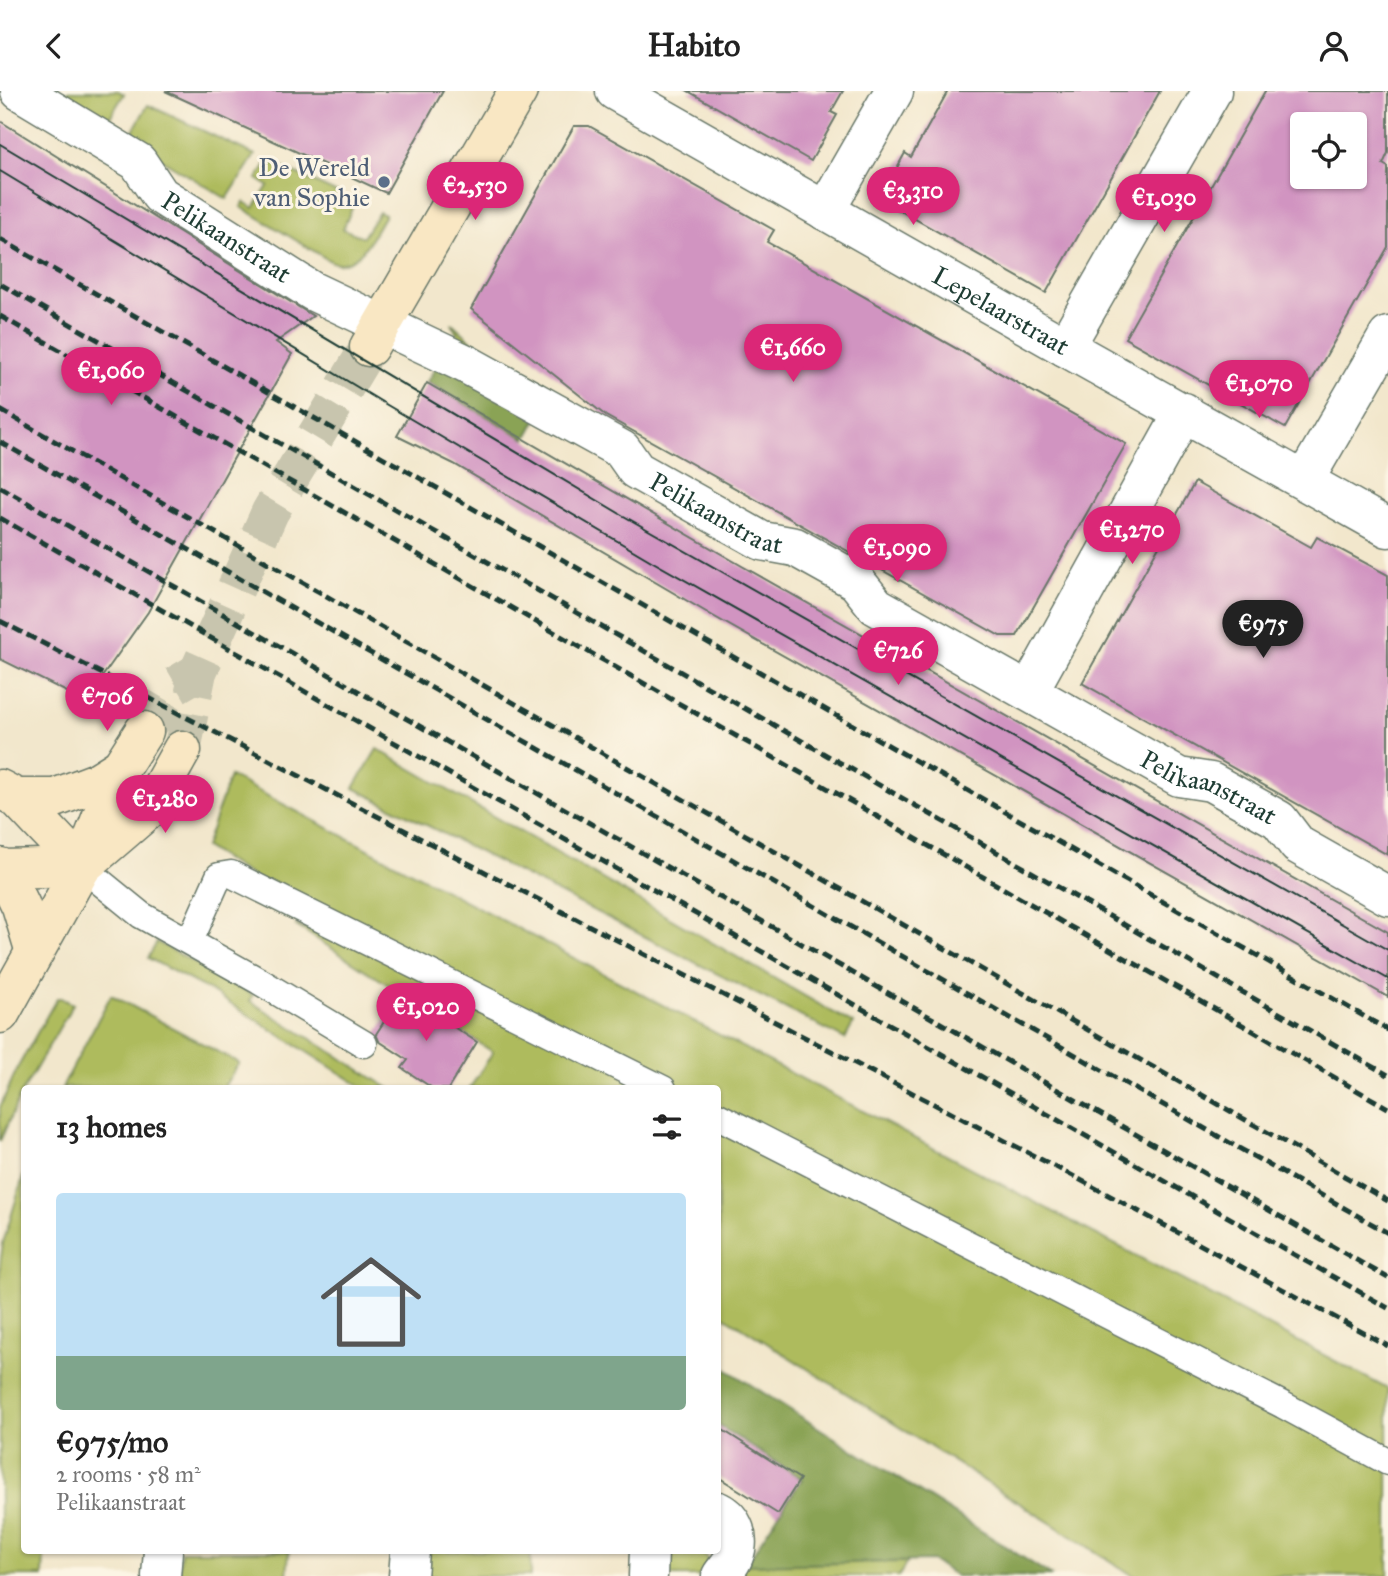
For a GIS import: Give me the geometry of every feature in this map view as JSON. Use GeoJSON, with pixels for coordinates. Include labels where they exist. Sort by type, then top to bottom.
{"type":"FeatureCollection","features":[{"type":"Feature","properties":{"kind":"main road"},"geometry":{"type":"LineString","coordinates":[[375,336],[518,91]]}},
{"type":"Feature","properties":{"kind":"main road"},"geometry":{"type":"LineString","coordinates":[[0,1014],[82,867],[121,767],[144,731]]}},
{"type":"Feature","properties":{"kind":"main road"},"geometry":{"type":"LineString","coordinates":[[34,949],[20,906],[2,868],[82,867],[149,809],[182,750]]}},
{"type":"Feature","properties":{"kind":"main road"},"geometry":{"type":"LineString","coordinates":[[8,794],[55,798],[97,782],[121,767]]}},
{"type":"Feature","properties":{"kind":"main road"},"geometry":{"type":"LineString","coordinates":[[8,794],[82,867]]}},
{"type":"Feature","properties":{"kind":"street","name":"Pelikaanstraat"},"geometry":{"type":"LineString","coordinates":[[20,91],[138,162],[160,195],[312,291],[375,336],[466,364],[622,450],[636,470],[762,541],[795,547],[856,581],[876,606],[1179,777],[1211,782],[1279,820],[1298,845],[1388,896]]}},
{"type":"Feature","properties":{"kind":"street","name":"Lepelaarstraat"},"geometry":{"type":"LineString","coordinates":[[615,91],[1388,528]]}},
{"type":"Feature","properties":{"kind":"street"},"geometry":{"type":"LineString","coordinates":[[825,211],[894,91]]}},
{"type":"Feature","properties":{"kind":"street"},"geometry":{"type":"LineString","coordinates":[[1065,347],[1212,91]]}},
{"type":"Feature","properties":{"kind":"street"},"geometry":{"type":"LineString","coordinates":[[1305,479],[1388,336]]}},
{"type":"Feature","properties":{"kind":"street"},"geometry":{"type":"LineString","coordinates":[[1029,691],[1184,412]]}},
{"type":"Feature","properties":{"kind":"street"},"geometry":{"type":"LineString","coordinates":[[721,1513],[727,1516],[736,1532],[735,1556],[721,1576]]}},
{"type":"Feature","properties":{"kind":"street"},"geometry":{"type":"LineString","coordinates":[[161,1576],[163,1554]]}},
{"type":"Feature","properties":{"kind":"street"},"geometry":{"type":"LineString","coordinates":[[408,1576],[410,1554]]}},
{"type":"Feature","properties":{"kind":"street"},"geometry":{"type":"LineString","coordinates":[[648,1576],[649,1554]]}},
{"type":"Feature","properties":{"kind":"lane"},"geometry":{"type":"LineString","coordinates":[[82,867],[141,915],[364,1044]]}},
{"type":"Feature","properties":{"kind":"lane"},"geometry":{"type":"LineString","coordinates":[[190,941],[219,876],[231,874],[655,1085]]}},
{"type":"Feature","properties":{"kind":"lane"},"geometry":{"type":"LineString","coordinates":[[721,1118],[1295,1411],[1388,1462]]}},
{"type":"Feature","properties":{"kind":"green space"},"geometry":{"type":"Polygon","coordinates":[[[68,91],[118,91],[124,94],[109,119],[119,126],[115,131],[63,99],[68,91]]]}},
{"type":"Feature","properties":{"kind":"green space"},"geometry":{"type":"Polygon","coordinates":[[[148,105],[255,155],[227,199],[128,139],[148,105]]]}},
{"type":"Feature","properties":{"kind":"green space"},"geometry":{"type":"Polygon","coordinates":[[[268,161],[355,201],[343,229],[363,237],[379,212],[385,215],[364,249],[350,261],[332,262],[241,207],[244,202],[254,208],[268,186],[257,179],[268,161]]]}},
{"type":"Feature","properties":{"kind":"green space"},"geometry":{"type":"Polygon","coordinates":[[[452,323],[476,345],[548,385],[546,390],[463,342],[452,323]]]}},
{"type":"Feature","properties":{"kind":"green space"},"geometry":{"type":"Polygon","coordinates":[[[439,362],[538,417],[526,439],[427,382],[439,362]]]}},
{"type":"Feature","properties":{"kind":"green space"},"geometry":{"type":"Polygon","coordinates":[[[377,749],[853,1024],[845,1039],[354,788],[377,749]]]}},
{"type":"Feature","properties":{"kind":"green space"},"geometry":{"type":"Polygon","coordinates":[[[230,776],[1388,1389],[1388,1576],[1134,1576],[721,1314],[721,1085],[472,1085],[493,1052],[295,925],[328,935],[253,877],[205,847],[230,776]]]}},
{"type":"Feature","properties":{"kind":"green space"},"geometry":{"type":"Polygon","coordinates":[[[157,942],[253,995],[250,1001],[384,1085],[359,1085],[207,989],[148,958],[157,942]]]}},
{"type":"Feature","properties":{"kind":"green space"},"geometry":{"type":"Polygon","coordinates":[[[111,995],[239,1063],[225,1085],[64,1085],[111,995]]]}},
{"type":"Feature","properties":{"kind":"green space"},"geometry":{"type":"Polygon","coordinates":[[[57,998],[73,1004],[26,1085],[21,1085],[21,1095],[0,1141],[0,1107],[18,1067],[57,998]]]}},
{"type":"Feature","properties":{"kind":"green space"},"geometry":{"type":"Polygon","coordinates":[[[21,1184],[21,1554],[44,1554],[43,1576],[0,1576],[0,1265],[3,1243],[21,1184]]]}},
{"type":"Feature","properties":{"kind":"green space"},"geometry":{"type":"Polygon","coordinates":[[[721,1366],[1052,1576],[956,1576],[932,1561],[745,1565],[802,1479],[721,1427],[721,1366]]]}},
{"type":"Feature","properties":{"kind":"green space"},"geometry":{"type":"Polygon","coordinates":[[[181,1554],[289,1554],[287,1576],[179,1576],[181,1554]]]}},
{"type":"Feature","properties":{"kind":"green space"},"geometry":{"type":"Polygon","coordinates":[[[428,1554],[531,1554],[530,1576],[423,1576],[423,1565],[428,1554]]]}},
{"type":"Feature","properties":{"kind":"green space"},"geometry":{"type":"Polygon","coordinates":[[[665,1554],[702,1554],[707,1557],[708,1562],[699,1576],[663,1576],[665,1554]]]}},
{"type":"Feature","properties":{"kind":"green space"},"geometry":{"type":"Polygon","coordinates":[[[907,1562],[899,1576],[739,1576],[745,1565],[907,1562]]]}},
{"type":"Feature","properties":{"kind":"building"},"geometry":{"type":"Polygon","coordinates":[[[165,91],[443,91],[386,193],[165,91]]]}},
{"type":"Feature","properties":{"kind":"building"},"geometry":{"type":"Polygon","coordinates":[[[688,91],[843,91],[831,112],[837,115],[811,161],[688,91]]]}},
{"type":"Feature","properties":{"kind":"building"},"geometry":{"type":"Polygon","coordinates":[[[948,91],[1160,91],[1046,293],[880,199],[905,153],[911,157],[948,91]]]}},
{"type":"Feature","properties":{"kind":"building"},"geometry":{"type":"Polygon","coordinates":[[[1265,91],[1388,91],[1388,153],[1383,164],[1388,167],[1388,247],[1285,428],[1125,338],[1265,91]]]}},
{"type":"Feature","properties":{"kind":"building"},"geometry":{"type":"Polygon","coordinates":[[[0,121],[313,316],[276,342],[292,354],[148,612],[85,701],[0,659],[0,121]]]}},
{"type":"Feature","properties":{"kind":"building"},"geometry":{"type":"Polygon","coordinates":[[[574,126],[589,126],[774,230],[767,242],[1126,444],[1017,636],[1000,636],[606,416],[471,309],[574,126]]]}},
{"type":"Feature","properties":{"kind":"building"},"geometry":{"type":"Polygon","coordinates":[[[427,383],[742,566],[1388,932],[1388,997],[713,616],[454,464],[397,436],[427,383]]]}},
{"type":"Feature","properties":{"kind":"building"},"geometry":{"type":"Polygon","coordinates":[[[1195,482],[1311,547],[1317,537],[1388,575],[1388,855],[1082,683],[1195,482]]]}},
{"type":"Feature","properties":{"kind":"building"},"geometry":{"type":"Polygon","coordinates":[[[402,994],[477,1042],[450,1085],[428,1085],[402,1068],[408,1060],[379,1041],[376,1034],[402,994]]]}},
{"type":"Feature","properties":{"kind":"building"},"geometry":{"type":"Polygon","coordinates":[[[721,1429],[800,1479],[778,1514],[721,1479],[721,1429]]]}},
{"type":"Feature","properties":{"kind":"tunnel"},"geometry":{"type":"LineString","coordinates":[[182,750],[198,672],[270,512],[369,347]]}},
{"type":"Feature","properties":{"kind":"tunnel"},"geometry":{"type":"LineString","coordinates":[[144,731],[169,689],[198,672]]}},
{"type":"Feature","properties":{"kind":"tram line"},"geometry":{"type":"LineString","coordinates":[[0,144],[622,515],[1388,950]]}},
{"type":"Feature","properties":{"kind":"tram line"},"geometry":{"type":"LineString","coordinates":[[0,171],[653,562],[1388,979]]}},
{"type":"Feature","properties":{"kind":"railway"},"geometry":{"type":"LineString","coordinates":[[0,239],[1388,1030]]}},
{"type":"Feature","properties":{"kind":"railway"},"geometry":{"type":"LineString","coordinates":[[0,284],[1388,1075]]}},
{"type":"Feature","properties":{"kind":"railway"},"geometry":{"type":"LineString","coordinates":[[0,316],[1388,1108]]}},
{"type":"Feature","properties":{"kind":"railway"},"geometry":{"type":"LineString","coordinates":[[0,410],[1388,1201]]}},
{"type":"Feature","properties":{"kind":"railway"},"geometry":{"type":"LineString","coordinates":[[0,442],[1388,1233]]}},
{"type":"Feature","properties":{"kind":"railway"},"geometry":{"type":"LineString","coordinates":[[0,487],[1388,1278]]}},
{"type":"Feature","properties":{"kind":"railway"},"geometry":{"type":"LineString","coordinates":[[0,518],[1388,1308]]}},
{"type":"Feature","properties":{"kind":"railway"},"geometry":{"type":"LineString","coordinates":[[0,621],[1075,1177],[1388,1346]]}},
{"type":"Feature","properties":{"kind":"place","name":"De Wereld van Sophie"},"geometry":{"type":"Point","coordinates":[384,182]}}]}
